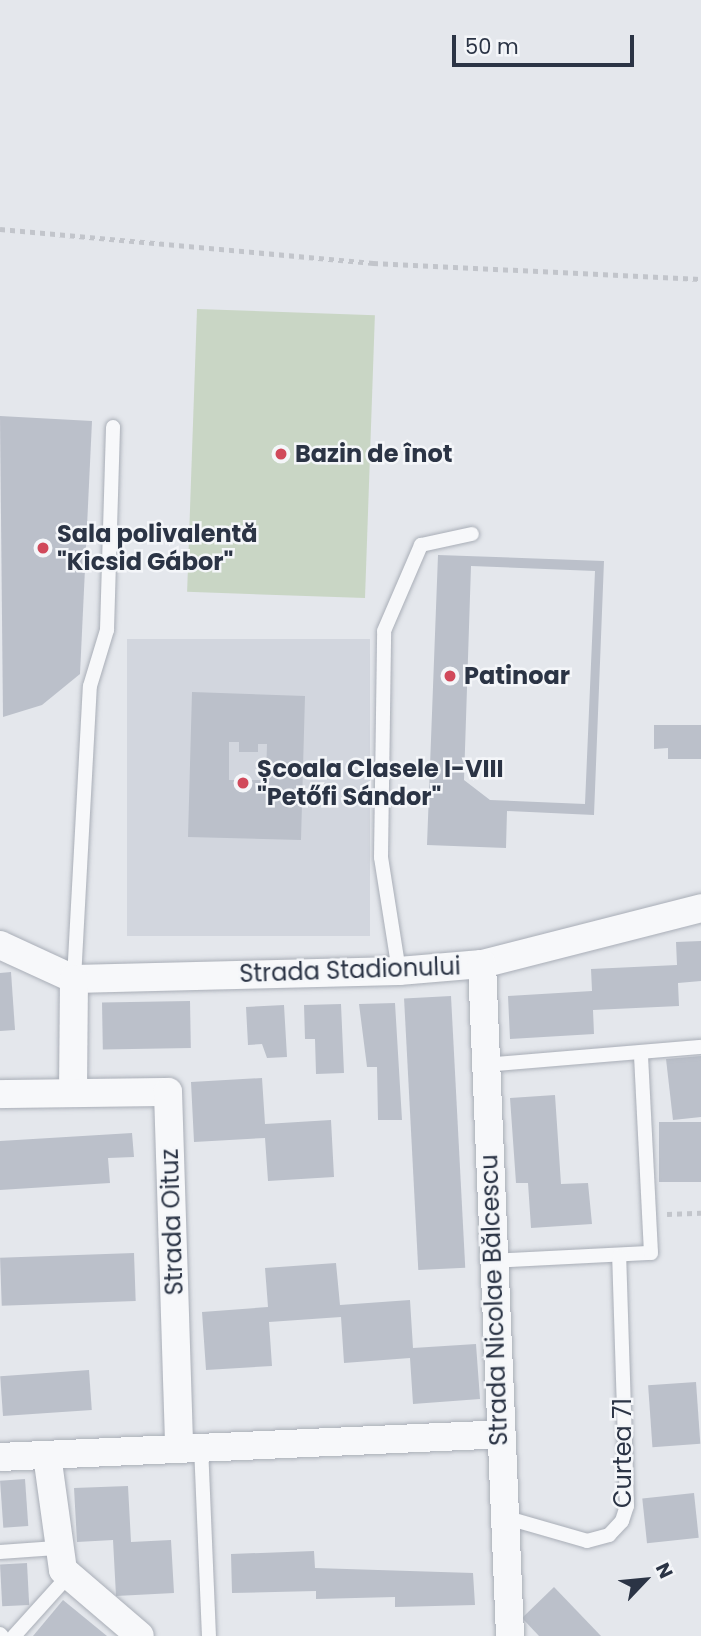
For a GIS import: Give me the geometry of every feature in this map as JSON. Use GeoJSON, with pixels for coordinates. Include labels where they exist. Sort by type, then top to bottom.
{"type":"FeatureCollection","features":[{"type":"Feature","properties":{"kind":"street","name":"Strada Stadionului"},"geometry":{"type":"LineString","coordinates":[[0,945],[74,979],[399,971],[482,964],[701,908]]}},
{"type":"Feature","properties":{"kind":"street","name":"Strada Nicolae Bălcescu"},"geometry":{"type":"LineString","coordinates":[[482,964],[499,1434],[510,1636]]}},
{"type":"Feature","properties":{"kind":"street"},"geometry":{"type":"LineString","coordinates":[[0,1094],[73,1093],[74,979]]}},
{"type":"Feature","properties":{"kind":"street","name":"Strada Oituz"},"geometry":{"type":"LineString","coordinates":[[73,1093],[168,1092],[190,1447]]}},
{"type":"Feature","properties":{"kind":"street"},"geometry":{"type":"LineString","coordinates":[[0,1457],[499,1434]]}},
{"type":"Feature","properties":{"kind":"street"},"geometry":{"type":"LineString","coordinates":[[47,1455],[56,1548],[69,1575],[140,1636]]}},
{"type":"Feature","properties":{"kind":"lane"},"geometry":{"type":"LineString","coordinates":[[74,979],[90,686],[107,630],[113,427]]}},
{"type":"Feature","properties":{"kind":"lane"},"geometry":{"type":"LineString","coordinates":[[399,971],[381,857],[384,631],[421,545],[472,534]]}},
{"type":"Feature","properties":{"kind":"lane"},"geometry":{"type":"LineString","coordinates":[[485,1065],[701,1047]]}},
{"type":"Feature","properties":{"kind":"lane"},"geometry":{"type":"LineString","coordinates":[[492,1261],[651,1253],[641,1053]]}},
{"type":"Feature","properties":{"kind":"lane","name":"Curtea 71"},"geometry":{"type":"LineString","coordinates":[[504,1517],[587,1542],[599,1541],[622,1521],[627,1506],[619,1256]]}},
{"type":"Feature","properties":{"kind":"lane"},"geometry":{"type":"LineString","coordinates":[[190,1447],[209,1636]]}},
{"type":"Feature","properties":{"kind":"lane"},"geometry":{"type":"LineString","coordinates":[[0,1552],[56,1548]]}},
{"type":"Feature","properties":{"kind":"lane"},"geometry":{"type":"LineString","coordinates":[[14,1636],[69,1575]]}},
{"type":"Feature","properties":{"kind":"path"},"geometry":{"type":"LineString","coordinates":[[0,229],[373,263],[701,279]]}},
{"type":"Feature","properties":{"kind":"path"},"geometry":{"type":"LineString","coordinates":[[649,1215],[701,1213]]}},
{"type":"Feature","properties":{"kind":"shaded area","name":"Școala Clasele I-VIII \"Petőfi Sándor\""},"geometry":{"type":"Polygon","coordinates":[[[127,639],[370,639],[370,936],[127,936],[127,639]]]}},
{"type":"Feature","properties":{"kind":"green space","name":"Bazin de înot"},"geometry":{"type":"Polygon","coordinates":[[[197,309],[375,315],[365,598],[187,592],[197,309]]]}},
{"type":"Feature","properties":{"kind":"building","name":"Sala polivalentă \"Kicsid Gábor\""},"geometry":{"type":"Polygon","coordinates":[[[0,416],[92,421],[80,674],[42,705],[3,717],[0,416]]]}},
{"type":"Feature","properties":{"kind":"building","name":"Patinoar"},"geometry":{"type":"Polygon","coordinates":[[[438,555],[604,561],[594,815],[507,811],[506,848],[427,845],[438,555]],[[471,566],[464,780],[490,800],[585,804],[595,571],[471,566]]]}},
{"type":"Feature","properties":{"kind":"building"},"geometry":{"type":"Polygon","coordinates":[[[192,692],[305,696],[301,840],[188,837],[192,692]],[[229,742],[229,780],[266,780],[267,744],[258,744],[258,752],[239,752],[239,742],[229,742]]]}},
{"type":"Feature","properties":{"kind":"building"},"geometry":{"type":"Polygon","coordinates":[[[654,725],[701,725],[701,759],[668,759],[668,748],[654,749],[654,725]]]}},
{"type":"Feature","properties":{"kind":"building"},"geometry":{"type":"Polygon","coordinates":[[[701,941],[701,981],[678,983],[679,1006],[593,1010],[594,1034],[510,1039],[508,996],[592,991],[591,969],[677,965],[676,942],[701,941]]]}},
{"type":"Feature","properties":{"kind":"building"},"geometry":{"type":"Polygon","coordinates":[[[11,972],[15,1030],[0,1031],[0,973],[11,972]]]}},
{"type":"Feature","properties":{"kind":"building"},"geometry":{"type":"Polygon","coordinates":[[[451,996],[465,1268],[418,1270],[404,998],[451,996]]]}},
{"type":"Feature","properties":{"kind":"building"},"geometry":{"type":"Polygon","coordinates":[[[190,1001],[191,1048],[103,1050],[102,1003],[190,1001]]]}},
{"type":"Feature","properties":{"kind":"building"},"geometry":{"type":"Polygon","coordinates":[[[395,1003],[402,1120],[378,1120],[377,1067],[367,1067],[359,1004],[395,1003]]]}},
{"type":"Feature","properties":{"kind":"building"},"geometry":{"type":"Polygon","coordinates":[[[341,1004],[344,1073],[316,1074],[315,1039],[305,1039],[304,1005],[341,1004]]]}},
{"type":"Feature","properties":{"kind":"building"},"geometry":{"type":"Polygon","coordinates":[[[284,1005],[287,1057],[267,1058],[262,1044],[248,1045],[246,1007],[284,1005]]]}},
{"type":"Feature","properties":{"kind":"building"},"geometry":{"type":"Polygon","coordinates":[[[701,1056],[701,1117],[673,1120],[666,1059],[701,1056]]]}},
{"type":"Feature","properties":{"kind":"building"},"geometry":{"type":"Polygon","coordinates":[[[262,1078],[265,1124],[331,1120],[334,1177],[268,1181],[265,1138],[194,1142],[191,1082],[262,1078]]]}},
{"type":"Feature","properties":{"kind":"building"},"geometry":{"type":"Polygon","coordinates":[[[555,1095],[561,1184],[588,1183],[592,1224],[531,1228],[528,1183],[516,1183],[510,1098],[555,1095]]]}},
{"type":"Feature","properties":{"kind":"building"},"geometry":{"type":"Polygon","coordinates":[[[659,1122],[701,1122],[701,1182],[659,1182],[659,1122]]]}},
{"type":"Feature","properties":{"kind":"building"},"geometry":{"type":"Polygon","coordinates":[[[132,1133],[134,1157],[108,1158],[110,1183],[0,1190],[0,1141],[132,1133]]]}},
{"type":"Feature","properties":{"kind":"building"},"geometry":{"type":"Polygon","coordinates":[[[134,1253],[136,1301],[2,1306],[0,1258],[134,1253]]]}},
{"type":"Feature","properties":{"kind":"building"},"geometry":{"type":"Polygon","coordinates":[[[336,1263],[340,1305],[410,1300],[413,1348],[476,1344],[480,1399],[413,1404],[410,1358],[344,1363],[341,1317],[269,1322],[272,1366],[206,1370],[202,1312],[268,1307],[265,1268],[336,1263]]]}},
{"type":"Feature","properties":{"kind":"building"},"geometry":{"type":"Polygon","coordinates":[[[89,1370],[92,1410],[3,1416],[0,1376],[89,1370]]]}},
{"type":"Feature","properties":{"kind":"building"},"geometry":{"type":"Polygon","coordinates":[[[696,1382],[700,1444],[652,1447],[648,1385],[696,1382]]]}},
{"type":"Feature","properties":{"kind":"building"},"geometry":{"type":"Polygon","coordinates":[[[25,1479],[28,1526],[3,1528],[0,1481],[25,1479]]]}},
{"type":"Feature","properties":{"kind":"building"},"geometry":{"type":"Polygon","coordinates":[[[128,1486],[131,1542],[171,1540],[174,1593],[116,1596],[113,1540],[77,1542],[74,1488],[128,1486]]]}},
{"type":"Feature","properties":{"kind":"building"},"geometry":{"type":"Polygon","coordinates":[[[694,1493],[699,1538],[647,1543],[642,1498],[694,1493]]]}},
{"type":"Feature","properties":{"kind":"building"},"geometry":{"type":"Polygon","coordinates":[[[314,1551],[315,1568],[473,1573],[475,1605],[395,1607],[395,1597],[316,1599],[316,1591],[232,1593],[231,1554],[314,1551]]]}},
{"type":"Feature","properties":{"kind":"building"},"geometry":{"type":"Polygon","coordinates":[[[27,1563],[29,1605],[2,1606],[0,1564],[27,1563]]]}},
{"type":"Feature","properties":{"kind":"building"},"geometry":{"type":"Polygon","coordinates":[[[554,1587],[601,1636],[539,1636],[522,1618],[554,1587]]]}},
{"type":"Feature","properties":{"kind":"building"},"geometry":{"type":"Polygon","coordinates":[[[63,1600],[107,1636],[33,1636],[63,1600]]]}},
{"type":"Feature","properties":{"kind":"place","name":"Bazin de înot"},"geometry":{"type":"Point","coordinates":[281,454]}},
{"type":"Feature","properties":{"kind":"place","name":"Sala polivalentă \"Kicsid Gábor\""},"geometry":{"type":"Point","coordinates":[43,548]}},
{"type":"Feature","properties":{"kind":"place","name":"Patinoar"},"geometry":{"type":"Point","coordinates":[450,676]}},
{"type":"Feature","properties":{"kind":"place","name":"Școala Clasele I-VIII \"Petőfi Sándor\""},"geometry":{"type":"Point","coordinates":[243,783]}}]}
